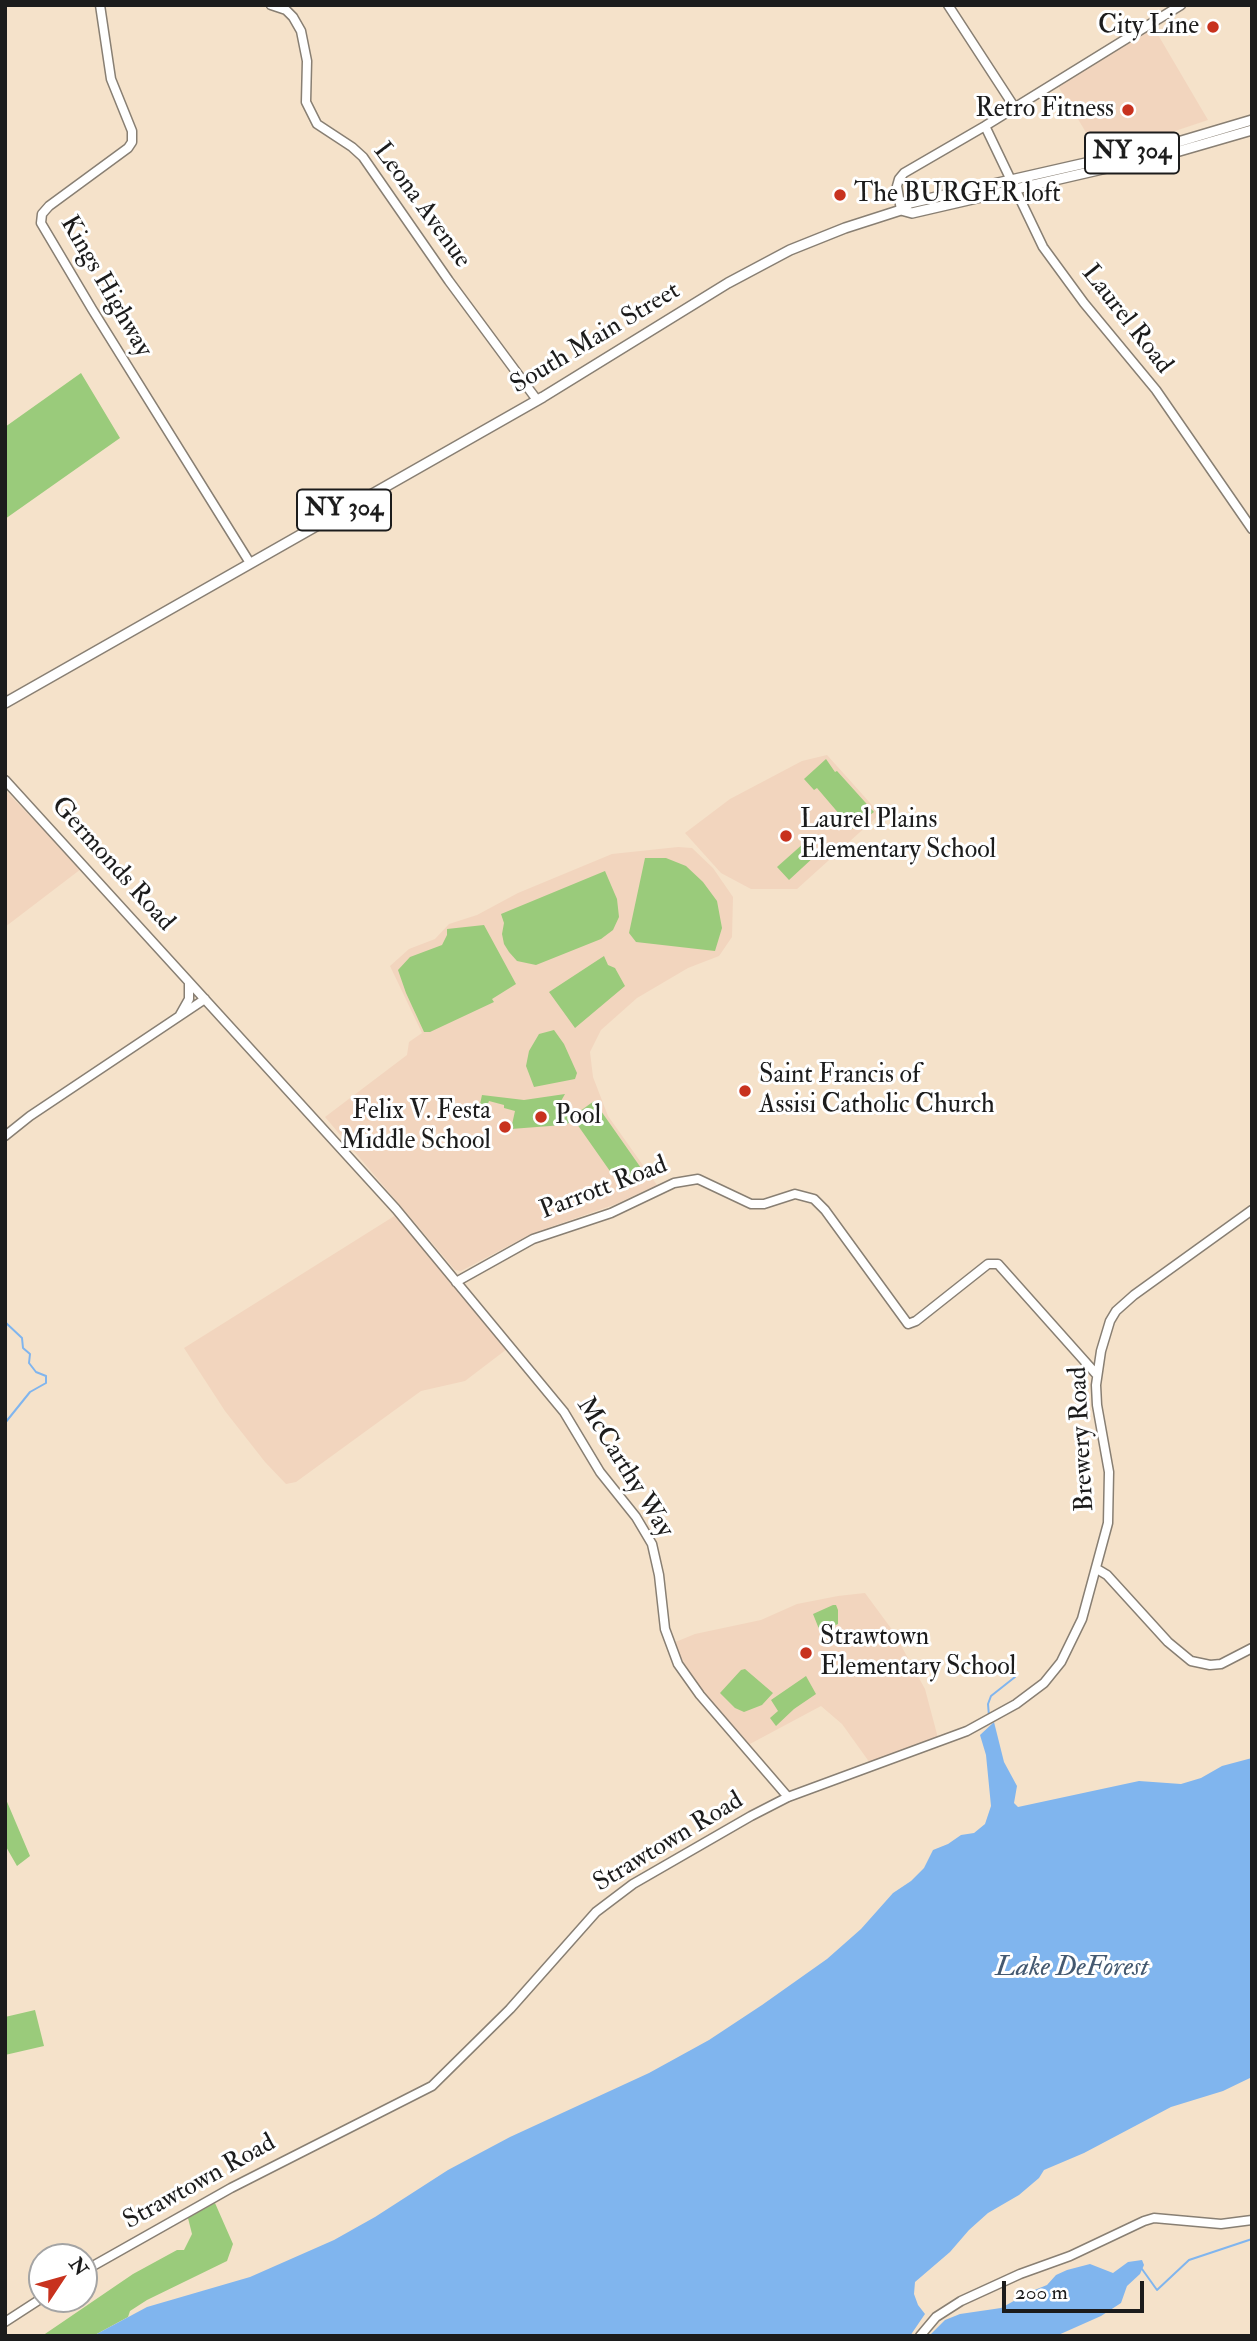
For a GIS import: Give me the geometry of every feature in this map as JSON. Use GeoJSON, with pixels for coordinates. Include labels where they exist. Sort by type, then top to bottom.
{"type":"FeatureCollection","features":[{"type":"Feature","properties":{"kind":"main road","name":"NY 304"},"geometry":{"type":"LineString","coordinates":[[901,210],[909,203],[1178,142],[1252,120]]}},
{"type":"Feature","properties":{"kind":"main road","name":"NY 304"},"geometry":{"type":"LineString","coordinates":[[901,210],[912,213],[1184,150],[1252,130]]}},
{"type":"Feature","properties":{"kind":"main road","name":"South Main Street"},"geometry":{"type":"LineString","coordinates":[[5,703],[537,400],[767,261],[829,233],[901,210]]}},
{"type":"Feature","properties":{"kind":"street","name":"Kings Highway"},"geometry":{"type":"LineString","coordinates":[[100,5],[111,79],[132,131],[133,141],[48,207],[42,216],[42,225],[250,563]]}},
{"type":"Feature","properties":{"kind":"street","name":"Leona Avenue"},"geometry":{"type":"LineString","coordinates":[[271,5],[286,10],[293,16],[301,31],[307,61],[306,102],[317,124],[352,146],[363,157],[449,281],[537,400]]}},
{"type":"Feature","properties":{"kind":"street"},"geometry":{"type":"LineString","coordinates":[[948,5],[1015,107]]}},
{"type":"Feature","properties":{"kind":"street"},"geometry":{"type":"LineString","coordinates":[[901,210],[897,186],[901,176],[1181,5]]}},
{"type":"Feature","properties":{"kind":"street","name":"Laurel Road"},"geometry":{"type":"LineString","coordinates":[[985,126],[1035,234],[1048,255],[1156,390],[1252,529]]}},
{"type":"Feature","properties":{"kind":"street","name":"Germonds Road"},"geometry":{"type":"LineString","coordinates":[[5,780],[205,999]]}},
{"type":"Feature","properties":{"kind":"street"},"geometry":{"type":"LineString","coordinates":[[177,1019],[190,996],[187,979]]}},
{"type":"Feature","properties":{"kind":"street"},"geometry":{"type":"LineString","coordinates":[[5,1136],[30,1116],[205,999],[397,1209],[456,1282]]}},
{"type":"Feature","properties":{"kind":"street","name":"Parrott Road"},"geometry":{"type":"LineString","coordinates":[[456,1282],[533,1239],[611,1213],[674,1183],[698,1179],[751,1205],[797,1194],[816,1200],[908,1324],[916,1321],[986,1265],[992,1262],[998,1264],[1097,1375]]}},
{"type":"Feature","properties":{"kind":"street","name":"Brewery Road"},"geometry":{"type":"LineString","coordinates":[[1097,1569],[1108,1523],[1111,1488],[1106,1445],[1097,1405],[1097,1375],[1105,1337],[1116,1311],[1144,1287],[1252,1210]]}},
{"type":"Feature","properties":{"kind":"street","name":"McCarthy Way"},"geometry":{"type":"LineString","coordinates":[[456,1282],[564,1412],[600,1472],[645,1531],[652,1544],[657,1567],[666,1636],[678,1664],[698,1692],[788,1797]]}},
{"type":"Feature","properties":{"kind":"street"},"geometry":{"type":"LineString","coordinates":[[1097,1569],[1107,1575],[1168,1642],[1191,1661],[1221,1664],[1252,1648]]}},
{"type":"Feature","properties":{"kind":"street","name":"Strawtown Road"},"geometry":{"type":"LineString","coordinates":[[98,2263],[231,2188],[432,2086],[510,2009],[603,1906],[633,1884],[788,1797],[967,1731],[1034,1692],[1055,1671],[1073,1640],[1097,1569]]}},
{"type":"Feature","properties":{"kind":"street"},"geometry":{"type":"LineString","coordinates":[[920,2336],[936,2317],[961,2301],[1020,2274],[1070,2256],[1144,2221],[1154,2218],[1221,2224],[1252,2220]]}},
{"type":"Feature","properties":{"kind":"street"},"geometry":{"type":"LineString","coordinates":[[5,2322],[28,2307]]}},
{"type":"Feature","properties":{"kind":"shaded area"},"geometry":{"type":"Polygon","coordinates":[[[1154,28],[1208,120],[1163,135],[1096,149],[1058,86],[1154,28]]]}},
{"type":"Feature","properties":{"kind":"shaded area"},"geometry":{"type":"Polygon","coordinates":[[[827,755],[880,814],[797,889],[751,889],[721,873],[685,833],[730,799],[802,761],[827,755]]]}},
{"type":"Feature","properties":{"kind":"shaded area"},"geometry":{"type":"Polygon","coordinates":[[[5,790],[81,869],[5,927],[5,790]]]}},
{"type":"Feature","properties":{"kind":"shaded area"},"geometry":{"type":"Polygon","coordinates":[[[692,848],[713,868],[733,897],[732,937],[719,956],[688,968],[637,998],[601,1030],[590,1052],[593,1077],[608,1116],[657,1185],[616,1204],[531,1234],[461,1271],[455,1270],[325,1117],[407,1055],[409,1042],[422,1033],[390,966],[409,949],[435,939],[449,924],[477,915],[518,893],[612,854],[692,848]]]}},
{"type":"Feature","properties":{"kind":"shaded area"},"geometry":{"type":"Polygon","coordinates":[[[396,1215],[507,1349],[465,1381],[421,1391],[296,1482],[286,1484],[225,1411],[184,1348],[396,1215]]]}},
{"type":"Feature","properties":{"kind":"shaded area"},"geometry":{"type":"Polygon","coordinates":[[[865,1593],[893,1631],[925,1689],[938,1738],[870,1763],[842,1724],[821,1706],[748,1745],[691,1676],[673,1643],[695,1634],[761,1620],[797,1604],[865,1593]]]}},
{"type":"Feature","properties":{"kind":"green space"},"geometry":{"type":"Polygon","coordinates":[[[81,373],[120,438],[5,519],[5,427],[81,373]]]}},
{"type":"Feature","properties":{"kind":"green space"},"geometry":{"type":"Polygon","coordinates":[[[826,759],[874,812],[852,829],[817,788],[814,790],[804,779],[826,759]]]}},
{"type":"Feature","properties":{"kind":"green space"},"geometry":{"type":"Polygon","coordinates":[[[804,843],[815,856],[789,880],[777,867],[804,843]]]}},
{"type":"Feature","properties":{"kind":"green space"},"geometry":{"type":"Polygon","coordinates":[[[645,858],[666,858],[686,866],[703,882],[717,901],[722,928],[715,951],[636,942],[629,933],[645,858]]]}},
{"type":"Feature","properties":{"kind":"green space"},"geometry":{"type":"Polygon","coordinates":[[[605,871],[617,899],[619,917],[613,930],[601,939],[536,965],[517,961],[504,944],[501,914],[605,871]]]}},
{"type":"Feature","properties":{"kind":"green space"},"geometry":{"type":"Polygon","coordinates":[[[484,925],[516,984],[492,999],[494,1002],[430,1032],[424,1032],[398,970],[410,957],[442,945],[447,929],[484,925]]]}},
{"type":"Feature","properties":{"kind":"green space"},"geometry":{"type":"Polygon","coordinates":[[[604,956],[608,965],[615,968],[625,986],[575,1028],[549,992],[604,956]]]}},
{"type":"Feature","properties":{"kind":"green space"},"geometry":{"type":"Polygon","coordinates":[[[554,1030],[564,1044],[577,1073],[575,1079],[534,1087],[526,1066],[529,1051],[539,1034],[554,1030]]]}},
{"type":"Feature","properties":{"kind":"green space","name":"Pool"},"geometry":{"type":"Polygon","coordinates":[[[565,1094],[561,1107],[568,1107],[569,1123],[563,1125],[511,1129],[515,1111],[489,1101],[487,1106],[480,1104],[482,1095],[524,1100],[565,1094]]]}},
{"type":"Feature","properties":{"kind":"green space"},"geometry":{"type":"Polygon","coordinates":[[[594,1101],[641,1168],[619,1184],[572,1117],[594,1101]]]}},
{"type":"Feature","properties":{"kind":"green space"},"geometry":{"type":"Polygon","coordinates":[[[836,1605],[838,1610],[838,1624],[824,1631],[819,1629],[813,1614],[836,1605]]]}},
{"type":"Feature","properties":{"kind":"green space"},"geometry":{"type":"Polygon","coordinates":[[[745,1669],[773,1693],[762,1705],[744,1712],[735,1708],[720,1693],[745,1669]]]}},
{"type":"Feature","properties":{"kind":"green space"},"geometry":{"type":"Polygon","coordinates":[[[806,1676],[816,1694],[776,1726],[770,1718],[778,1711],[771,1700],[806,1676]]]}},
{"type":"Feature","properties":{"kind":"green space"},"geometry":{"type":"Polygon","coordinates":[[[5,1797],[30,1856],[17,1866],[5,1845],[5,1797]]]}},
{"type":"Feature","properties":{"kind":"green space"},"geometry":{"type":"Polygon","coordinates":[[[35,2010],[44,2046],[5,2055],[5,2017],[35,2010]]]}},
{"type":"Feature","properties":{"kind":"green space"},"geometry":{"type":"Polygon","coordinates":[[[215,2203],[233,2244],[227,2261],[147,2300],[130,2311],[128,2317],[93,2336],[42,2336],[76,2313],[98,2313],[98,2298],[133,2274],[177,2250],[184,2250],[192,2234],[188,2218],[215,2203]]]}},
{"type":"Feature","properties":{"kind":"water","name":"Lake DeForest"},"geometry":{"type":"Polygon","coordinates":[[[994,1722],[1004,1762],[1017,1786],[1014,1803],[1018,1807],[1139,1781],[1181,1784],[1201,1778],[1222,1766],[1252,1758],[1252,2077],[1223,2091],[1171,2107],[1084,2153],[1044,2170],[1039,2178],[1019,2195],[988,2213],[950,2252],[915,2282],[914,2294],[925,2314],[910,2336],[93,2336],[147,2307],[250,2277],[334,2240],[448,2170],[510,2137],[649,2073],[709,2040],[762,2005],[827,1959],[861,1929],[893,1893],[924,1868],[933,1850],[961,1835],[974,1833],[985,1824],[991,1806],[986,1755],[980,1735],[994,1722]]]}},
{"type":"Feature","properties":{"kind":"water"},"geometry":{"type":"Polygon","coordinates":[[[1142,2260],[1144,2265],[1140,2274],[1127,2286],[1121,2303],[1101,2316],[1056,2336],[929,2336],[945,2320],[960,2314],[1001,2308],[1047,2285],[1056,2275],[1067,2270],[1090,2264],[1113,2273],[1128,2262],[1142,2260]]]}},
{"type":"Feature","properties":{"kind":"waterway"},"geometry":{"type":"LineString","coordinates":[[5,1322],[22,1338],[23,1348],[30,1354],[29,1363],[36,1372],[46,1376],[46,1383],[30,1392],[5,1423]]}},
{"type":"Feature","properties":{"kind":"waterway"},"geometry":{"type":"LineString","coordinates":[[989,1716],[988,1704],[991,1696],[1015,1677]]}},
{"type":"Feature","properties":{"kind":"waterway"},"geometry":{"type":"LineString","coordinates":[[1142,2269],[1157,2290],[1189,2260],[1252,2239]]}},
{"type":"Feature","properties":{"kind":"place","name":"City Line"},"geometry":{"type":"Point","coordinates":[1213,27]}},
{"type":"Feature","properties":{"kind":"place","name":"Retro Fitness"},"geometry":{"type":"Point","coordinates":[1128,110]}},
{"type":"Feature","properties":{"kind":"place","name":"The BURGER loft"},"geometry":{"type":"Point","coordinates":[840,195]}},
{"type":"Feature","properties":{"kind":"place","name":"Laurel Plains Elementary School"},"geometry":{"type":"Point","coordinates":[786,836]}},
{"type":"Feature","properties":{"kind":"place","name":"Saint Francis of Assisi Catholic Church"},"geometry":{"type":"Point","coordinates":[745,1091]}},
{"type":"Feature","properties":{"kind":"place","name":"Pool"},"geometry":{"type":"Point","coordinates":[541,1117]}},
{"type":"Feature","properties":{"kind":"place","name":"Felix V. Festa Middle School"},"geometry":{"type":"Point","coordinates":[505,1127]}},
{"type":"Feature","properties":{"kind":"place","name":"Strawtown Elementary School"},"geometry":{"type":"Point","coordinates":[806,1653]}}]}
